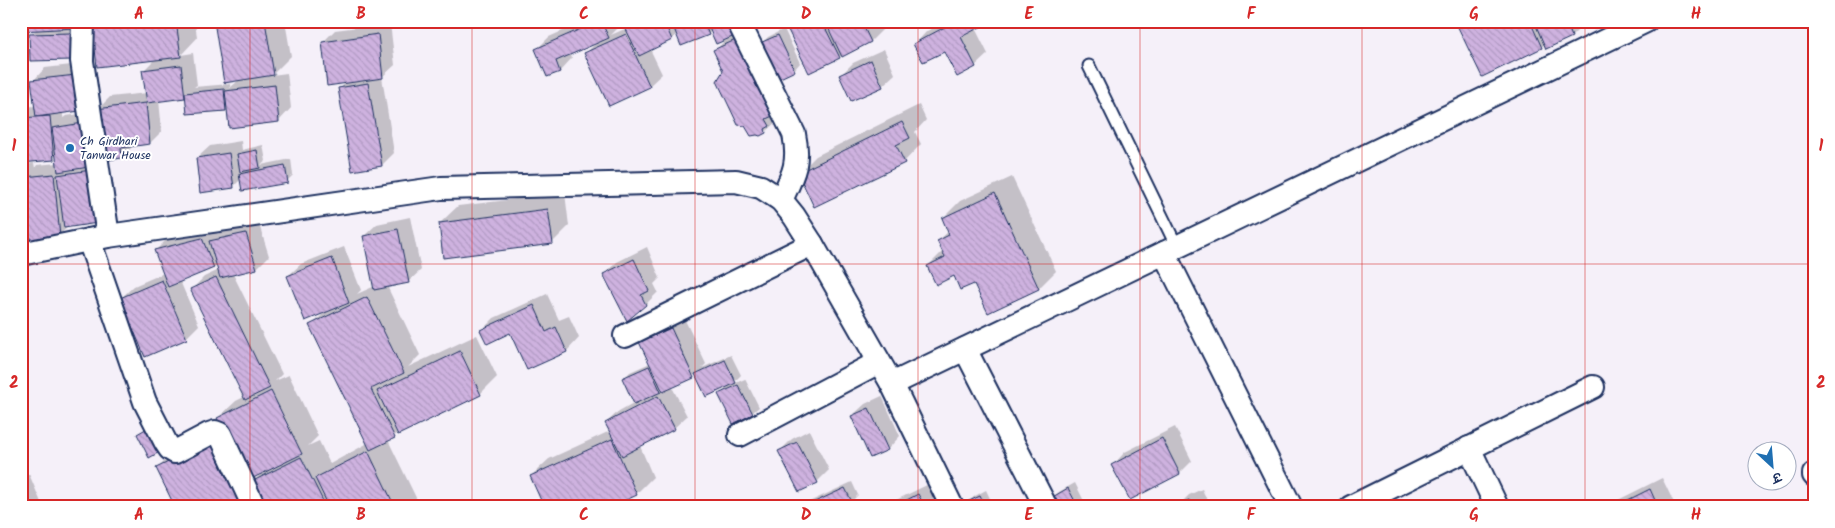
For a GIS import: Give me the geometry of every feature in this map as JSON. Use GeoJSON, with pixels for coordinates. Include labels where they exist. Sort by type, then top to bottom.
{"type":"FeatureCollection","features":[{"type":"Feature","properties":{"kind":"street"},"geometry":{"type":"LineString","coordinates":[[83,21],[82,61],[98,238],[145,402],[166,443],[175,452],[209,434],[215,432],[220,434],[254,507]]}},
{"type":"Feature","properties":{"kind":"street"},"geometry":{"type":"LineString","coordinates":[[738,21],[794,134],[797,148],[796,164],[781,200]]}},
{"type":"Feature","properties":{"kind":"street"},"geometry":{"type":"LineString","coordinates":[[892,384],[1646,21]]}},
{"type":"Feature","properties":{"kind":"street"},"geometry":{"type":"LineString","coordinates":[[21,254],[98,238],[440,188],[736,181],[761,187],[781,200],[812,244],[892,384],[952,507]]}},
{"type":"Feature","properties":{"kind":"street"},"geometry":{"type":"LineString","coordinates":[[625,336],[812,244]]}},
{"type":"Feature","properties":{"kind":"street"},"geometry":{"type":"LineString","coordinates":[[1170,250],[1291,507]]}},
{"type":"Feature","properties":{"kind":"street"},"geometry":{"type":"LineString","coordinates":[[965,349],[1046,507]]}},
{"type":"Feature","properties":{"kind":"street"},"geometry":{"type":"LineString","coordinates":[[740,435],[879,362]]}},
{"type":"Feature","properties":{"kind":"street"},"geometry":{"type":"LineString","coordinates":[[1351,507],[1593,387]]}},
{"type":"Feature","properties":{"kind":"street"},"geometry":{"type":"LineString","coordinates":[[1469,448],[1497,507]]}},
{"type":"Feature","properties":{"kind":"lane"},"geometry":{"type":"LineString","coordinates":[[1089,66],[1170,250]]}},
{"type":"Feature","properties":{"kind":"building"},"geometry":{"type":"Polygon","coordinates":[[[21,21],[75,21],[76,28],[21,31],[21,21]]]}},
{"type":"Feature","properties":{"kind":"building"},"geometry":{"type":"Polygon","coordinates":[[[176,21],[181,57],[97,67],[92,22],[176,21]]]}},
{"type":"Feature","properties":{"kind":"building"},"geometry":{"type":"Polygon","coordinates":[[[214,21],[265,21],[274,75],[224,83],[214,21]]]}},
{"type":"Feature","properties":{"kind":"building"},"geometry":{"type":"Polygon","coordinates":[[[552,21],[570,21],[555,28],[552,21]]]}},
{"type":"Feature","properties":{"kind":"building"},"geometry":{"type":"Polygon","coordinates":[[[601,21],[609,38],[556,61],[560,72],[547,77],[535,49],[601,21]]]}},
{"type":"Feature","properties":{"kind":"building"},"geometry":{"type":"Polygon","coordinates":[[[622,21],[664,21],[672,40],[639,56],[622,21]]]}},
{"type":"Feature","properties":{"kind":"building"},"geometry":{"type":"Polygon","coordinates":[[[671,21],[703,21],[709,35],[681,46],[671,21]]]}},
{"type":"Feature","properties":{"kind":"building"},"geometry":{"type":"Polygon","coordinates":[[[706,21],[731,21],[737,35],[716,44],[706,21]]]}},
{"type":"Feature","properties":{"kind":"building"},"geometry":{"type":"Polygon","coordinates":[[[805,21],[822,21],[840,58],[809,73],[788,30],[805,21]]]}},
{"type":"Feature","properties":{"kind":"building"},"geometry":{"type":"Polygon","coordinates":[[[825,21],[861,21],[871,42],[842,57],[825,21]]]}},
{"type":"Feature","properties":{"kind":"building"},"geometry":{"type":"Polygon","coordinates":[[[956,21],[990,22],[961,37],[976,67],[957,77],[944,52],[923,62],[913,44],[956,21]]]}},
{"type":"Feature","properties":{"kind":"building"},"geometry":{"type":"Polygon","coordinates":[[[1455,21],[1530,21],[1542,48],[1482,77],[1455,21]]]}},
{"type":"Feature","properties":{"kind":"building"},"geometry":{"type":"Polygon","coordinates":[[[1534,21],[1566,21],[1572,37],[1546,49],[1534,21]]]}},
{"type":"Feature","properties":{"kind":"building"},"geometry":{"type":"Polygon","coordinates":[[[71,33],[72,60],[30,61],[29,34],[71,33]]]}},
{"type":"Feature","properties":{"kind":"building"},"geometry":{"type":"Polygon","coordinates":[[[378,34],[383,78],[327,86],[322,42],[378,34]]]}},
{"type":"Feature","properties":{"kind":"building"},"geometry":{"type":"Polygon","coordinates":[[[626,34],[650,87],[609,106],[584,53],[626,34]]]}},
{"type":"Feature","properties":{"kind":"building"},"geometry":{"type":"Polygon","coordinates":[[[778,35],[795,71],[778,79],[760,43],[778,35]]]}},
{"type":"Feature","properties":{"kind":"building"},"geometry":{"type":"Polygon","coordinates":[[[740,38],[777,114],[766,119],[770,126],[765,129],[766,133],[760,136],[751,136],[745,126],[738,125],[717,81],[723,71],[713,50],[740,38]]]}},
{"type":"Feature","properties":{"kind":"building"},"geometry":{"type":"Polygon","coordinates":[[[871,60],[883,87],[851,101],[839,75],[871,60]]]}},
{"type":"Feature","properties":{"kind":"building"},"geometry":{"type":"Polygon","coordinates":[[[181,65],[185,98],[147,103],[142,70],[181,65]]]}},
{"type":"Feature","properties":{"kind":"building"},"geometry":{"type":"Polygon","coordinates":[[[76,75],[80,111],[36,117],[31,80],[76,75]]]}},
{"type":"Feature","properties":{"kind":"building"},"geometry":{"type":"Polygon","coordinates":[[[368,83],[382,166],[352,171],[338,88],[368,83]]]}},
{"type":"Feature","properties":{"kind":"building"},"geometry":{"type":"Polygon","coordinates":[[[275,85],[279,122],[229,128],[225,91],[275,85]]]}},
{"type":"Feature","properties":{"kind":"building"},"geometry":{"type":"Polygon","coordinates":[[[224,89],[226,111],[187,114],[185,93],[224,89]]]}},
{"type":"Feature","properties":{"kind":"building"},"geometry":{"type":"Polygon","coordinates":[[[146,103],[150,144],[121,148],[122,158],[102,161],[96,109],[146,103]]]}},
{"type":"Feature","properties":{"kind":"building"},"geometry":{"type":"Polygon","coordinates":[[[50,116],[54,160],[21,163],[21,118],[50,116]]]}},
{"type":"Feature","properties":{"kind":"building"},"geometry":{"type":"Polygon","coordinates":[[[902,122],[910,138],[896,145],[905,163],[814,207],[798,173],[902,122]]]}},
{"type":"Feature","properties":{"kind":"building","name":"Ch Girdhari Tanwar House"},"geometry":{"type":"Polygon","coordinates":[[[83,123],[89,167],[58,172],[52,128],[83,123]]]}},
{"type":"Feature","properties":{"kind":"building"},"geometry":{"type":"Polygon","coordinates":[[[257,150],[260,168],[240,172],[237,154],[257,150]]]}},
{"type":"Feature","properties":{"kind":"building"},"geometry":{"type":"Polygon","coordinates":[[[229,153],[234,188],[200,193],[196,158],[229,153]]]}},
{"type":"Feature","properties":{"kind":"building"},"geometry":{"type":"Polygon","coordinates":[[[285,165],[288,183],[242,191],[239,174],[285,165]]]}},
{"type":"Feature","properties":{"kind":"building"},"geometry":{"type":"Polygon","coordinates":[[[91,170],[98,223],[64,228],[57,175],[91,170]]]}},
{"type":"Feature","properties":{"kind":"building"},"geometry":{"type":"Polygon","coordinates":[[[54,174],[60,237],[30,240],[24,177],[54,174]]]}},
{"type":"Feature","properties":{"kind":"building"},"geometry":{"type":"Polygon","coordinates":[[[21,175],[29,244],[21,245],[21,175]]]}},
{"type":"Feature","properties":{"kind":"building"},"geometry":{"type":"Polygon","coordinates":[[[995,193],[1039,289],[988,313],[974,284],[960,290],[954,276],[936,285],[927,266],[945,257],[937,241],[949,235],[942,218],[995,193]]]}},
{"type":"Feature","properties":{"kind":"building"},"geometry":{"type":"Polygon","coordinates":[[[548,209],[553,244],[443,258],[439,223],[548,209]]]}},
{"type":"Feature","properties":{"kind":"building"},"geometry":{"type":"Polygon","coordinates":[[[398,229],[409,283],[374,290],[363,236],[398,229]]]}},
{"type":"Feature","properties":{"kind":"building"},"geometry":{"type":"Polygon","coordinates":[[[246,233],[257,269],[220,278],[209,241],[246,233]]]}},
{"type":"Feature","properties":{"kind":"building"},"geometry":{"type":"Polygon","coordinates":[[[202,238],[214,268],[168,287],[154,250],[202,238]]]}},
{"type":"Feature","properties":{"kind":"building"},"geometry":{"type":"Polygon","coordinates":[[[332,258],[349,303],[305,321],[287,276],[332,258]]]}},
{"type":"Feature","properties":{"kind":"building"},"geometry":{"type":"Polygon","coordinates":[[[634,259],[649,291],[641,295],[646,305],[627,321],[603,274],[634,259]]]}},
{"type":"Feature","properties":{"kind":"building"},"geometry":{"type":"Polygon","coordinates":[[[216,277],[270,388],[245,400],[190,289],[216,277]]]}},
{"type":"Feature","properties":{"kind":"building"},"geometry":{"type":"Polygon","coordinates":[[[162,280],[187,339],[145,357],[120,298],[162,280]]]}},
{"type":"Feature","properties":{"kind":"building"},"geometry":{"type":"Polygon","coordinates":[[[367,297],[404,373],[371,389],[395,438],[370,450],[309,325],[367,297]]]}},
{"type":"Feature","properties":{"kind":"building"},"geometry":{"type":"Polygon","coordinates":[[[534,305],[546,332],[556,327],[567,352],[527,370],[510,333],[487,344],[480,330],[534,305]]]}},
{"type":"Feature","properties":{"kind":"building"},"geometry":{"type":"Polygon","coordinates":[[[671,328],[694,378],[663,392],[639,342],[671,328]]]}},
{"type":"Feature","properties":{"kind":"building"},"geometry":{"type":"Polygon","coordinates":[[[460,351],[481,395],[398,435],[377,391],[460,351]]]}},
{"type":"Feature","properties":{"kind":"building"},"geometry":{"type":"Polygon","coordinates":[[[725,360],[736,383],[706,397],[695,374],[725,360]]]}},
{"type":"Feature","properties":{"kind":"building"},"geometry":{"type":"Polygon","coordinates":[[[649,366],[661,392],[634,404],[622,378],[649,366]]]}},
{"type":"Feature","properties":{"kind":"building"},"geometry":{"type":"Polygon","coordinates":[[[738,385],[753,414],[733,424],[718,394],[738,385]]]}},
{"type":"Feature","properties":{"kind":"building"},"geometry":{"type":"Polygon","coordinates":[[[271,391],[302,454],[247,481],[217,418],[271,391]]]}},
{"type":"Feature","properties":{"kind":"building"},"geometry":{"type":"Polygon","coordinates":[[[658,396],[675,429],[622,456],[605,423],[658,396]]]}},
{"type":"Feature","properties":{"kind":"building"},"geometry":{"type":"Polygon","coordinates":[[[869,408],[888,450],[870,458],[851,416],[869,408]]]}},
{"type":"Feature","properties":{"kind":"building"},"geometry":{"type":"Polygon","coordinates":[[[151,426],[163,450],[149,458],[137,434],[151,426]]]}},
{"type":"Feature","properties":{"kind":"building"},"geometry":{"type":"Polygon","coordinates":[[[1162,438],[1180,474],[1130,500],[1111,465],[1162,438]]]}},
{"type":"Feature","properties":{"kind":"building"},"geometry":{"type":"Polygon","coordinates":[[[612,439],[637,495],[611,507],[544,507],[530,476],[612,439]]]}},
{"type":"Feature","properties":{"kind":"building"},"geometry":{"type":"Polygon","coordinates":[[[212,441],[223,464],[220,465],[229,482],[232,481],[243,505],[239,507],[175,507],[156,468],[212,441]]]}},
{"type":"Feature","properties":{"kind":"building"},"geometry":{"type":"Polygon","coordinates":[[[797,442],[818,483],[799,492],[778,451],[797,442]]]}},
{"type":"Feature","properties":{"kind":"building"},"geometry":{"type":"Polygon","coordinates":[[[368,451],[395,507],[329,507],[315,478],[368,451]]]}},
{"type":"Feature","properties":{"kind":"building"},"geometry":{"type":"Polygon","coordinates":[[[301,457],[326,507],[264,507],[251,482],[301,457]]]}},
{"type":"Feature","properties":{"kind":"building"},"geometry":{"type":"Polygon","coordinates":[[[845,488],[852,502],[842,507],[804,507],[845,488]]]}},
{"type":"Feature","properties":{"kind":"building"},"geometry":{"type":"Polygon","coordinates":[[[1068,488],[1078,507],[1055,507],[1051,498],[1068,488]]]}},
{"type":"Feature","properties":{"kind":"building"},"geometry":{"type":"Polygon","coordinates":[[[1650,489],[1658,507],[1614,507],[1650,489]]]}},
{"type":"Feature","properties":{"kind":"building"},"geometry":{"type":"Polygon","coordinates":[[[918,494],[925,507],[894,507],[918,494]]]}},
{"type":"Feature","properties":{"kind":"building"},"geometry":{"type":"Polygon","coordinates":[[[980,496],[985,507],[969,507],[967,502],[980,496]]]}},
{"type":"Feature","properties":{"kind":"building"},"geometry":{"type":"Polygon","coordinates":[[[1189,500],[1192,507],[1175,507],[1189,500]]]}},
{"type":"Feature","properties":{"kind":"place","name":"Ch Girdhari Tanwar House"},"geometry":{"type":"Point","coordinates":[70,148]}}]}
